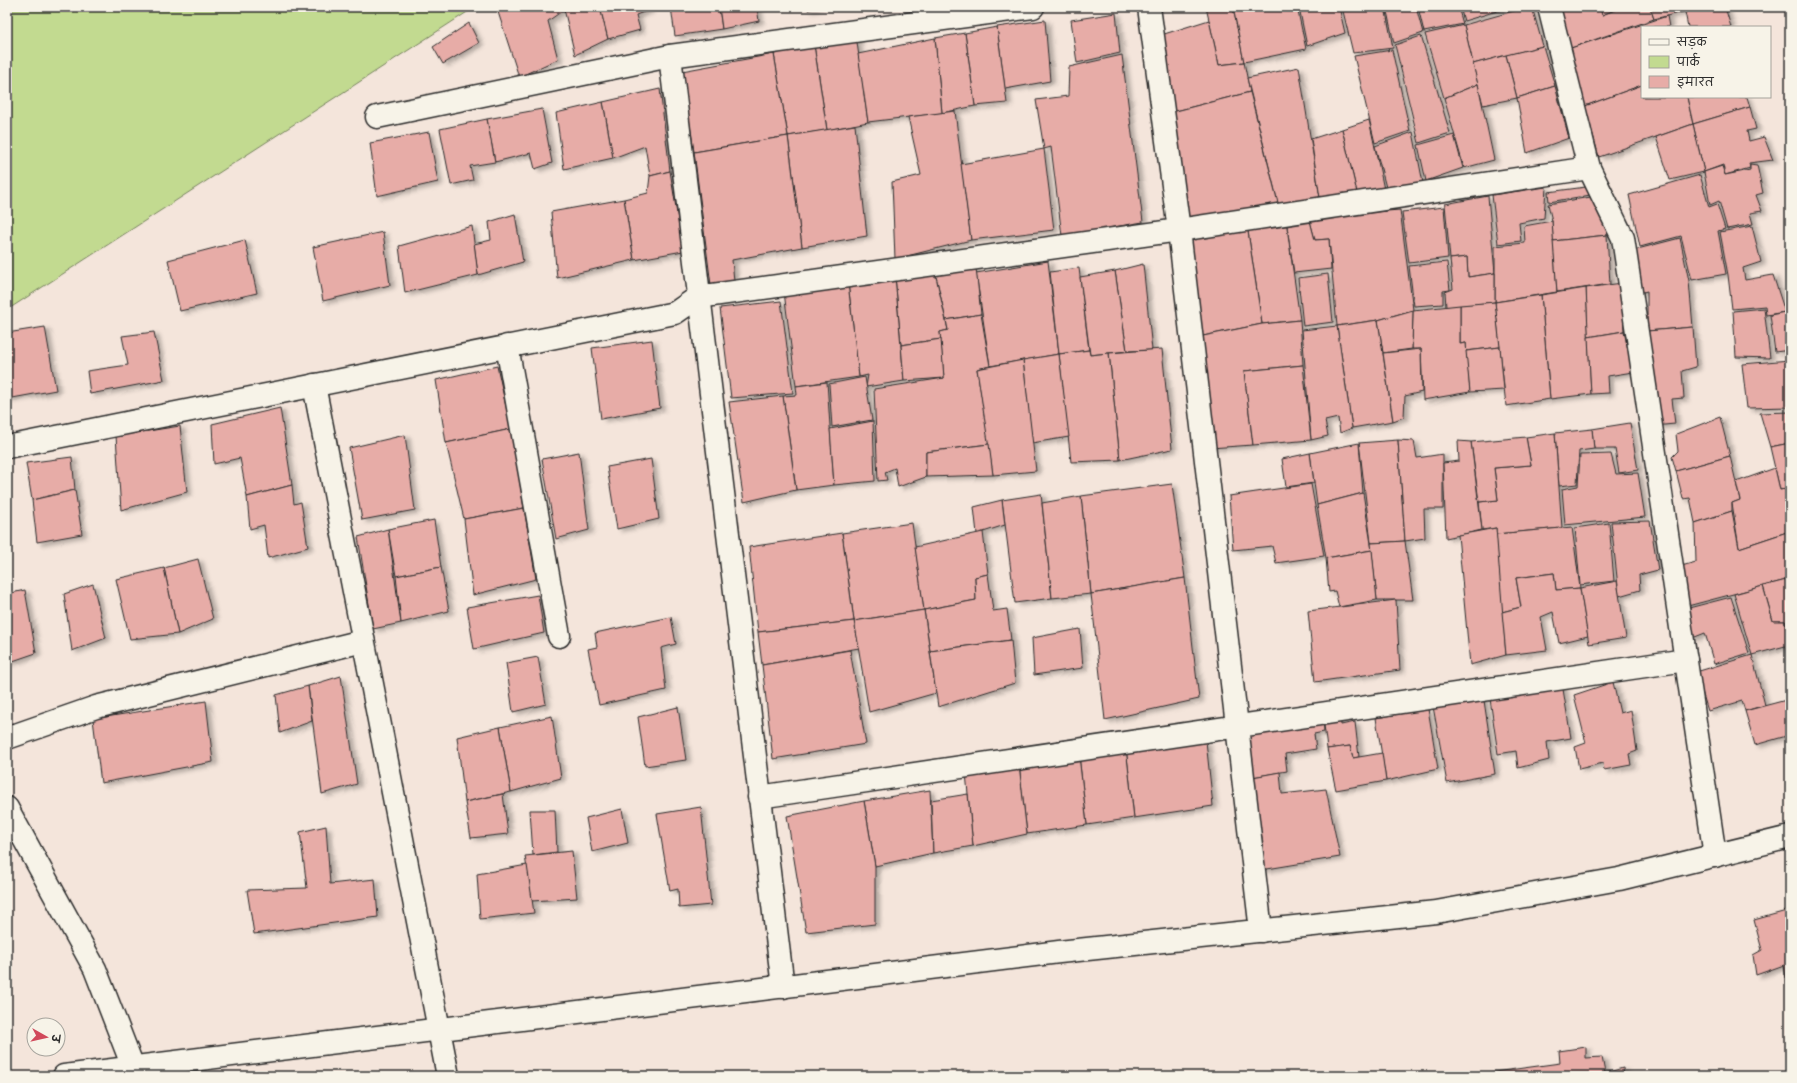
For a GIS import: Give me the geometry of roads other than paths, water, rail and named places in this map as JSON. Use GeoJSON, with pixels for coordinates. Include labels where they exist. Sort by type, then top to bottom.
{"type":"FeatureCollection","features":[{"type":"Feature","properties":{"kind":"street"},"geometry":{"type":"LineString","coordinates":[[377,117],[670,56],[1033,7]]}},
{"type":"Feature","properties":{"kind":"street"},"geometry":{"type":"LineString","coordinates":[[1149,7],[1179,230],[1261,931]]}},
{"type":"Feature","properties":{"kind":"street"},"geometry":{"type":"LineString","coordinates":[[1549,7],[1589,168],[1623,238],[1715,856]]}},
{"type":"Feature","properties":{"kind":"street"},"geometry":{"type":"LineString","coordinates":[[670,56],[698,297],[783,986]]}},
{"type":"Feature","properties":{"kind":"street"},"geometry":{"type":"LineString","coordinates":[[7,447],[314,384],[675,313],[698,297],[1179,230],[1589,168]]}},
{"type":"Feature","properties":{"kind":"street"},"geometry":{"type":"LineString","coordinates":[[507,346],[559,636]]}},
{"type":"Feature","properties":{"kind":"street"},"geometry":{"type":"LineString","coordinates":[[314,384],[448,1076]]}},
{"type":"Feature","properties":{"kind":"street"},"geometry":{"type":"LineString","coordinates":[[7,738],[96,707],[363,641]]}},
{"type":"Feature","properties":{"kind":"street"},"geometry":{"type":"LineString","coordinates":[[759,797],[1686,660]]}},
{"type":"Feature","properties":{"kind":"street"},"geometry":{"type":"LineString","coordinates":[[7,808],[95,969],[133,1067]]}},
{"type":"Feature","properties":{"kind":"street"},"geometry":{"type":"LineString","coordinates":[[64,1076],[1059,952],[1436,912],[1619,879],[1790,838]]}}]}
